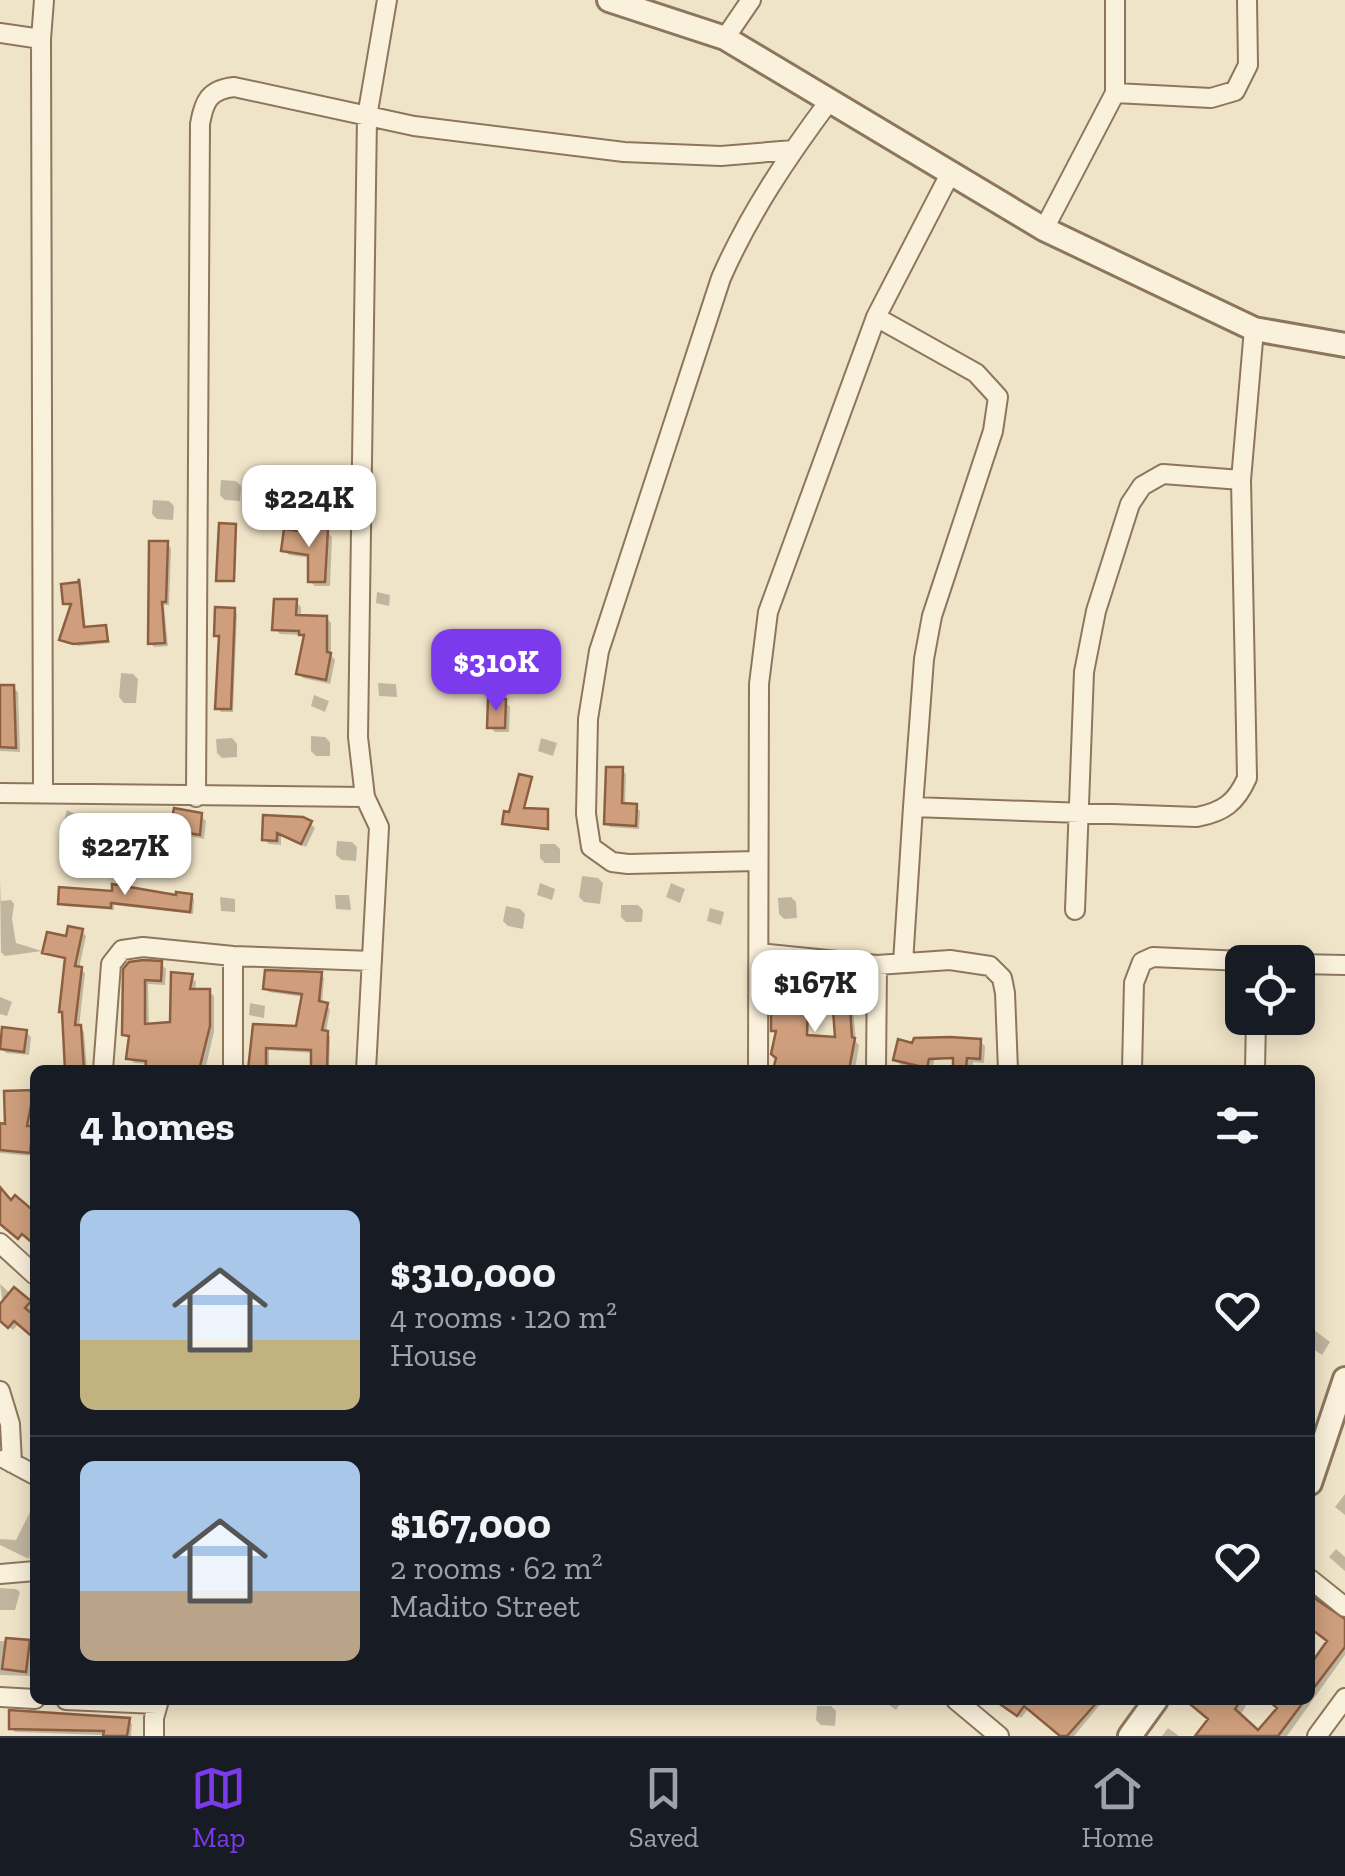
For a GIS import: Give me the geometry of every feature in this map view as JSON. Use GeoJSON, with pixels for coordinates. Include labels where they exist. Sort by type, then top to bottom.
{"type":"FeatureCollection","features":[{"type":"Feature","properties":{"kind":"street"},"geometry":{"type":"LineString","coordinates":[[42,793],[44,0]]}},
{"type":"Feature","properties":{"kind":"street"},"geometry":{"type":"LineString","coordinates":[[366,1065],[379,828],[365,797],[358,737],[367,117],[387,0]]}},
{"type":"Feature","properties":{"kind":"street"},"geometry":{"type":"LineString","coordinates":[[610,0],[725,38],[1044,229],[1254,329],[1345,346]]}},
{"type":"Feature","properties":{"kind":"street"},"geometry":{"type":"LineString","coordinates":[[725,38],[751,0]]}},
{"type":"Feature","properties":{"kind":"street"},"geometry":{"type":"LineString","coordinates":[[1044,229],[1115,93],[1115,0]]}},
{"type":"Feature","properties":{"kind":"street"},"geometry":{"type":"LineString","coordinates":[[1115,93],[1211,98],[1234,90],[1248,66],[1247,0]]}},
{"type":"Feature","properties":{"kind":"street"},"geometry":{"type":"LineString","coordinates":[[0,33],[41,39]]}},
{"type":"Feature","properties":{"kind":"street"},"geometry":{"type":"LineString","coordinates":[[196,797],[200,124],[206,100],[215,90],[234,87],[414,126],[666,156],[793,150]]}},
{"type":"Feature","properties":{"kind":"street"},"geometry":{"type":"LineString","coordinates":[[757,861],[628,864],[595,853],[586,814],[588,719],[608,619],[721,278],[793,150],[830,100]]}},
{"type":"Feature","properties":{"kind":"street"},"geometry":{"type":"LineString","coordinates":[[758,1065],[759,684],[768,612],[876,316],[950,174]]}},
{"type":"Feature","properties":{"kind":"street"},"geometry":{"type":"LineString","coordinates":[[876,316],[976,372],[998,397],[993,431],[932,616],[924,658],[903,963]]}},
{"type":"Feature","properties":{"kind":"street"},"geometry":{"type":"LineString","coordinates":[[913,806],[1197,817],[1229,806],[1240,796],[1247,755],[1241,480],[1254,329]]}},
{"type":"Feature","properties":{"kind":"street"},"geometry":{"type":"LineString","coordinates":[[1075,910],[1089,639],[1130,504],[1142,486],[1163,474],[1241,480]]}},
{"type":"Feature","properties":{"kind":"street"},"geometry":{"type":"LineString","coordinates":[[0,793],[365,797]]}},
{"type":"Feature","properties":{"kind":"street"},"geometry":{"type":"LineString","coordinates":[[104,1065],[109,976],[114,956],[130,947],[233,956],[372,960]]}},
{"type":"Feature","properties":{"kind":"street"},"geometry":{"type":"LineString","coordinates":[[758,953],[876,965],[970,961],[996,971],[1002,978],[1007,1006],[1008,1065]]}},
{"type":"Feature","properties":{"kind":"street"},"geometry":{"type":"LineString","coordinates":[[233,956],[233,1065]]}},
{"type":"Feature","properties":{"kind":"street"},"geometry":{"type":"LineString","coordinates":[[1132,1065],[1134,983],[1142,962],[1154,957],[1225,960]]}},
{"type":"Feature","properties":{"kind":"street"},"geometry":{"type":"LineString","coordinates":[[1315,964],[1345,965]]}},
{"type":"Feature","properties":{"kind":"street"},"geometry":{"type":"LineString","coordinates":[[876,965],[876,1065]]}},
{"type":"Feature","properties":{"kind":"street"},"geometry":{"type":"LineString","coordinates":[[1255,1065],[1256,1035]]}},
{"type":"Feature","properties":{"kind":"street"},"geometry":{"type":"LineString","coordinates":[[0,1243],[30,1270]]}},
{"type":"Feature","properties":{"kind":"street"},"geometry":{"type":"LineString","coordinates":[[1315,1468],[1345,1379]]}},
{"type":"Feature","properties":{"kind":"street"},"geometry":{"type":"LineString","coordinates":[[0,1391],[10,1424],[6,1460],[30,1472]]}},
{"type":"Feature","properties":{"kind":"street"},"geometry":{"type":"LineString","coordinates":[[0,1574],[30,1571]]}},
{"type":"Feature","properties":{"kind":"street"},"geometry":{"type":"LineString","coordinates":[[1315,1583],[1345,1607]]}},
{"type":"Feature","properties":{"kind":"street"},"geometry":{"type":"LineString","coordinates":[[0,1697],[30,1699]]}},
{"type":"Feature","properties":{"kind":"street"},"geometry":{"type":"LineString","coordinates":[[1318,1736],[1345,1698]]}},
{"type":"Feature","properties":{"kind":"street"},"geometry":{"type":"LineString","coordinates":[[154,1736],[158,1705]]}},
{"type":"Feature","properties":{"kind":"street"},"geometry":{"type":"LineString","coordinates":[[967,1705],[999,1736]]}},
{"type":"Feature","properties":{"kind":"street"},"geometry":{"type":"LineString","coordinates":[[1130,1736],[1152,1705]]}},
{"type":"Feature","properties":{"kind":"building"},"geometry":{"type":"Polygon","coordinates":[[[219,523],[236,524],[234,581],[216,581],[219,523]]]}},
{"type":"Feature","properties":{"kind":"building"},"geometry":{"type":"Polygon","coordinates":[[[284,529],[328,529],[325,582],[308,582],[308,555],[281,551],[284,529]]]}},
{"type":"Feature","properties":{"kind":"building"},"geometry":{"type":"Polygon","coordinates":[[[149,541],[168,541],[166,602],[162,602],[165,643],[148,644],[149,541]]]}},
{"type":"Feature","properties":{"kind":"building"},"geometry":{"type":"Polygon","coordinates":[[[79,579],[84,627],[106,625],[108,641],[73,644],[59,640],[71,604],[63,604],[61,584],[79,579]]]}},
{"type":"Feature","properties":{"kind":"building"},"geometry":{"type":"Polygon","coordinates":[[[274,599],[297,599],[296,615],[327,616],[327,652],[331,653],[326,680],[296,674],[304,635],[299,635],[299,631],[272,630],[274,599]]]}},
{"type":"Feature","properties":{"kind":"building"},"geometry":{"type":"Polygon","coordinates":[[[215,607],[235,608],[231,709],[215,709],[219,636],[214,636],[215,607]]]}},
{"type":"Feature","properties":{"kind":"building"},"geometry":{"type":"Polygon","coordinates":[[[0,685],[14,685],[16,748],[0,747],[0,685]]]}},
{"type":"Feature","properties":{"kind":"building"},"geometry":{"type":"Polygon","coordinates":[[[488,699],[506,699],[505,728],[487,728],[488,699]]]}},
{"type":"Feature","properties":{"kind":"building"},"geometry":{"type":"Polygon","coordinates":[[[606,767],[623,767],[622,803],[637,804],[636,826],[604,824],[606,767]]]}},
{"type":"Feature","properties":{"kind":"building"},"geometry":{"type":"Polygon","coordinates":[[[519,774],[532,777],[524,808],[548,809],[548,829],[502,824],[519,774]]]}},
{"type":"Feature","properties":{"kind":"building"},"geometry":{"type":"Polygon","coordinates":[[[174,808],[202,813],[200,835],[170,830],[174,808]]]}},
{"type":"Feature","properties":{"kind":"building"},"geometry":{"type":"Polygon","coordinates":[[[263,815],[312,821],[301,844],[277,833],[277,841],[262,840],[263,815]]]}},
{"type":"Feature","properties":{"kind":"building"},"geometry":{"type":"Polygon","coordinates":[[[112,884],[192,894],[190,912],[111,903],[111,908],[58,904],[59,887],[112,891],[112,884]]]}},
{"type":"Feature","properties":{"kind":"building"},"geometry":{"type":"Polygon","coordinates":[[[68,926],[83,929],[75,966],[82,967],[75,1025],[81,1025],[84,1065],[65,1065],[59,1012],[65,958],[42,953],[47,932],[66,936],[68,926]]]}},
{"type":"Feature","properties":{"kind":"building"},"geometry":{"type":"Polygon","coordinates":[[[162,961],[161,981],[145,980],[145,1024],[170,1022],[171,972],[193,974],[190,989],[210,989],[210,1026],[200,1065],[146,1065],[146,1061],[126,1059],[129,1036],[122,1035],[123,969],[129,962],[162,961]]]}},
{"type":"Feature","properties":{"kind":"building"},"geometry":{"type":"Polygon","coordinates":[[[265,970],[322,972],[319,1001],[328,1003],[322,1030],[328,1031],[327,1065],[311,1065],[311,1050],[266,1048],[266,1065],[249,1065],[253,1024],[296,1026],[302,994],[263,989],[265,970]]]}},
{"type":"Feature","properties":{"kind":"building"},"geometry":{"type":"Polygon","coordinates":[[[836,973],[855,975],[854,992],[849,992],[855,1038],[850,1065],[774,1065],[776,1058],[771,1054],[776,1031],[771,1031],[771,1007],[808,1008],[807,1035],[835,1037],[836,973]]]}},
{"type":"Feature","properties":{"kind":"building"},"geometry":{"type":"Polygon","coordinates":[[[2,1027],[27,1030],[24,1052],[0,1049],[2,1027]]]}},
{"type":"Feature","properties":{"kind":"building"},"geometry":{"type":"Polygon","coordinates":[[[914,1038],[981,1039],[980,1059],[967,1058],[966,1065],[953,1065],[953,1058],[929,1059],[928,1065],[893,1060],[898,1039],[912,1043],[914,1038]]]}},
{"type":"Feature","properties":{"kind":"building"},"geometry":{"type":"Polygon","coordinates":[[[30,1090],[30,1153],[0,1150],[0,1123],[5,1124],[4,1091],[30,1090]]]}},
{"type":"Feature","properties":{"kind":"building"},"geometry":{"type":"Polygon","coordinates":[[[0,1187],[11,1200],[15,1195],[30,1208],[30,1241],[22,1234],[18,1239],[0,1224],[0,1187]]]}},
{"type":"Feature","properties":{"kind":"building"},"geometry":{"type":"Polygon","coordinates":[[[14,1287],[30,1300],[25,1308],[30,1312],[30,1335],[14,1321],[8,1328],[0,1321],[0,1304],[14,1287]]]}},
{"type":"Feature","properties":{"kind":"building"},"geometry":{"type":"Polygon","coordinates":[[[1315,1598],[1345,1619],[1345,1647],[1315,1686],[1315,1658],[1327,1641],[1315,1632],[1315,1598]]]}},
{"type":"Feature","properties":{"kind":"building"},"geometry":{"type":"Polygon","coordinates":[[[6,1638],[30,1640],[26,1672],[2,1669],[6,1638]]]}},
{"type":"Feature","properties":{"kind":"building"},"geometry":{"type":"Polygon","coordinates":[[[1001,1705],[1095,1705],[1067,1736],[1060,1736],[1024,1706],[1017,1716],[1001,1705]]]}},
{"type":"Feature","properties":{"kind":"building"},"geometry":{"type":"Polygon","coordinates":[[[1191,1705],[1238,1705],[1235,1709],[1258,1730],[1277,1708],[1274,1705],[1301,1705],[1278,1736],[1195,1736],[1208,1719],[1191,1705]]]}},
{"type":"Feature","properties":{"kind":"building"},"geometry":{"type":"Polygon","coordinates":[[[9,1710],[130,1718],[127,1736],[103,1736],[104,1731],[9,1729],[9,1710]]]}}]}
